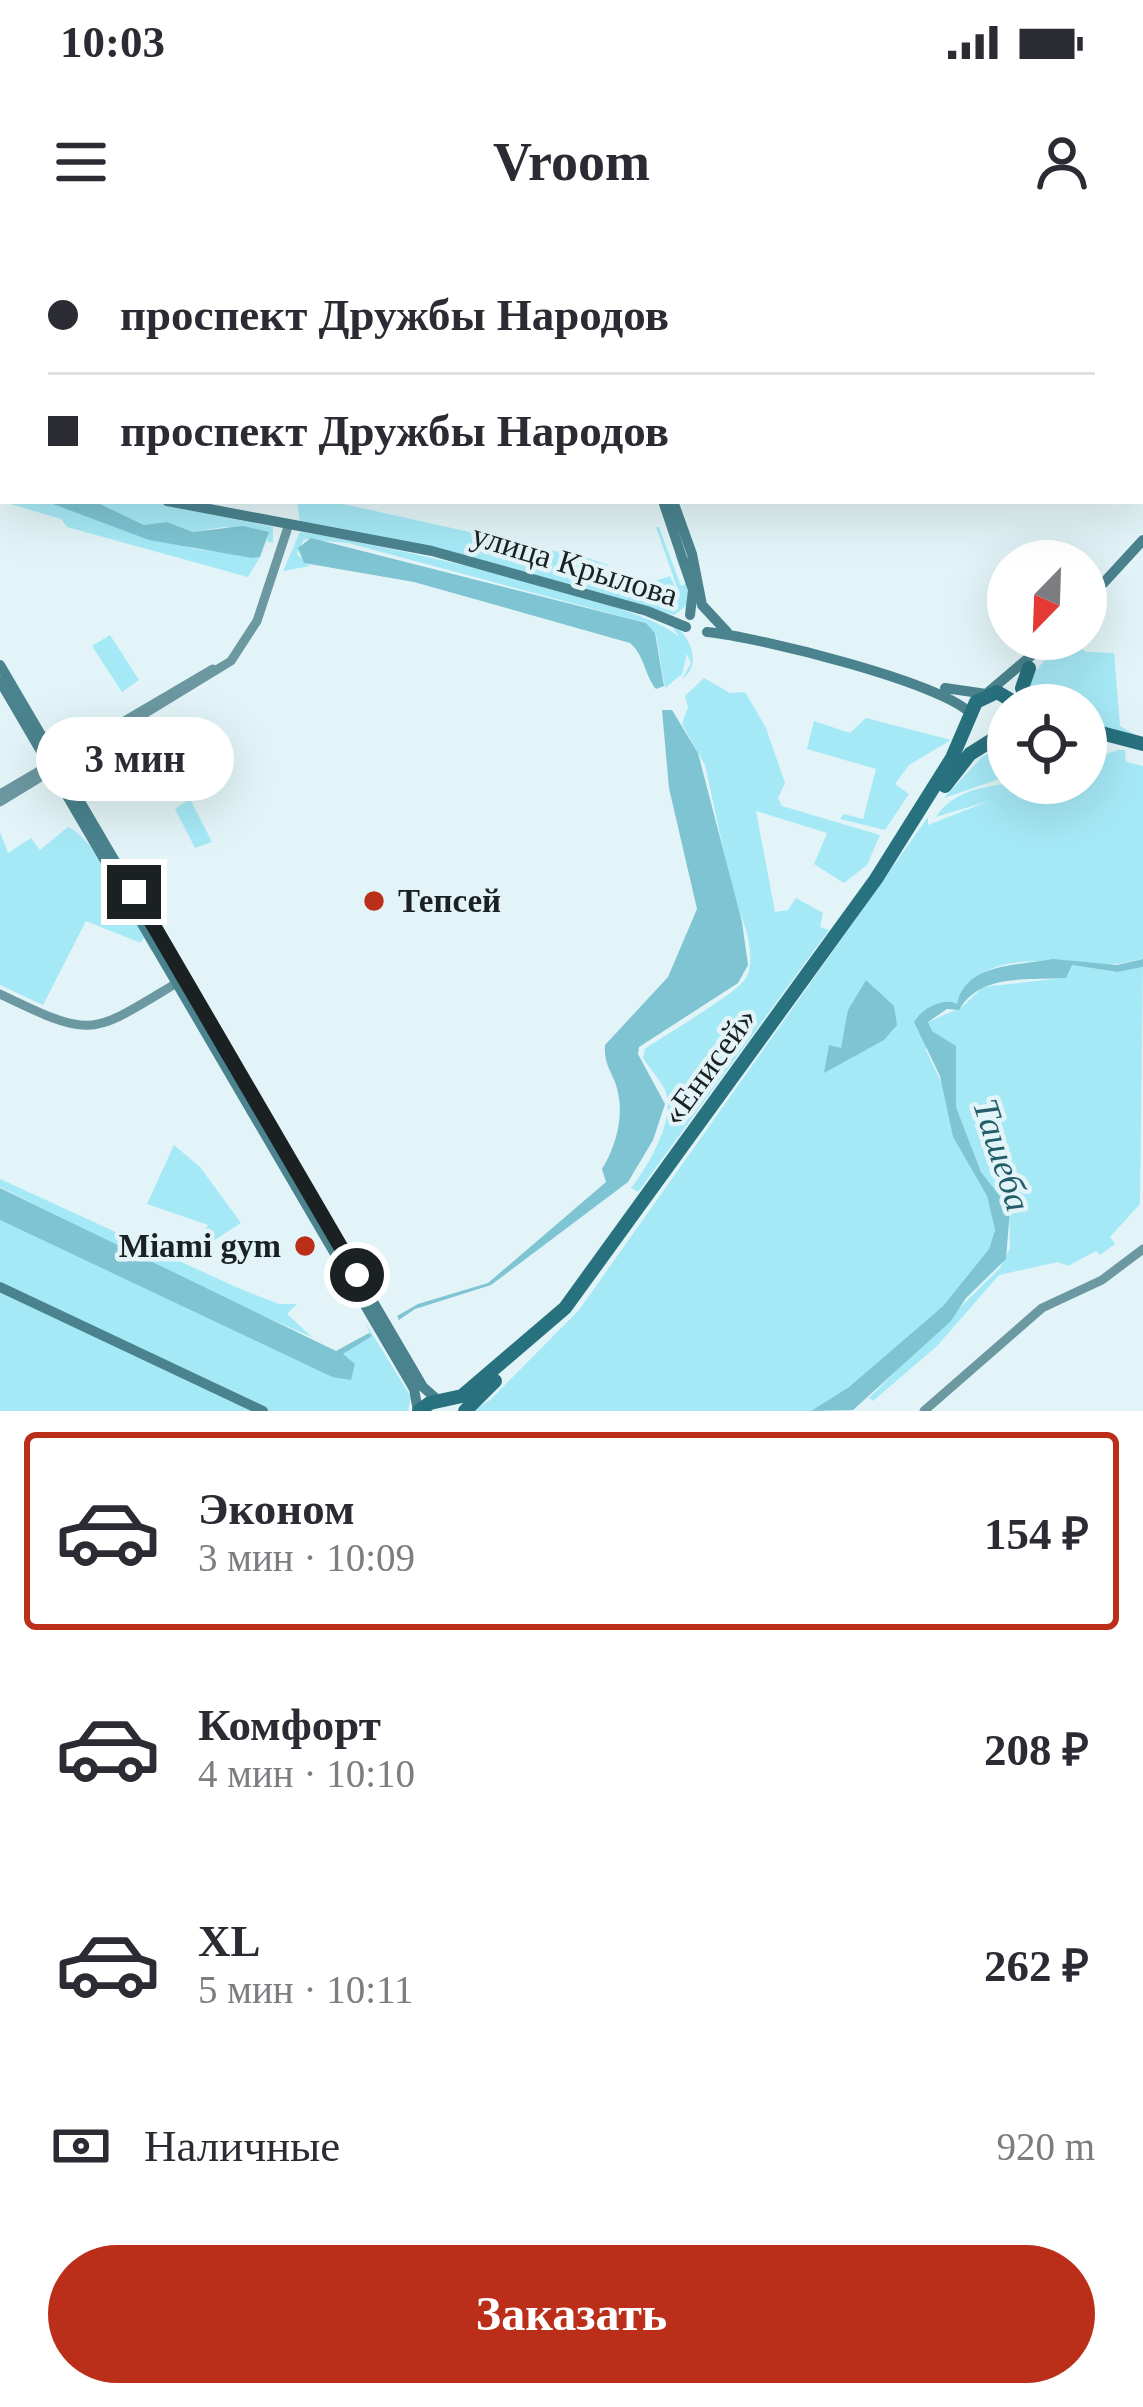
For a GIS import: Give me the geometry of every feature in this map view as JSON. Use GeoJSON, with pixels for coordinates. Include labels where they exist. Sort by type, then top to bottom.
{"type":"FeatureCollection","features":[{"type":"Feature","properties":{"kind":"highway"},"geometry":{"type":"LineString","coordinates":[[1023,684],[1026,667]]}},
{"type":"Feature","properties":{"kind":"highway","name":"«Енисей»"},"geometry":{"type":"LineString","coordinates":[[419,1411],[447,1407],[462,1396],[526,1346],[578,1291],[833,942],[956,752],[974,718],[976,703],[986,694]]}},
{"type":"Feature","properties":{"kind":"highway","name":"«Енисей»"},"geometry":{"type":"LineString","coordinates":[[974,718],[987,731]]}},
{"type":"Feature","properties":{"kind":"highway"},"geometry":{"type":"LineString","coordinates":[[1107,738],[1143,748]]}},
{"type":"Feature","properties":{"kind":"highway","name":"«Енисей»"},"geometry":{"type":"LineString","coordinates":[[465,1411],[583,1295],[838,946],[934,800],[970,754],[987,744]]}},
{"type":"Feature","properties":{"kind":"main road","name":"улица Крылова"},"geometry":{"type":"LineString","coordinates":[[183,504],[432,551],[688,622],[695,636],[730,634],[938,689],[986,694]]}},
{"type":"Feature","properties":{"kind":"main road"},"geometry":{"type":"LineString","coordinates":[[664,504],[693,590],[688,622],[707,617]]}},
{"type":"Feature","properties":{"kind":"main road"},"geometry":{"type":"LineString","coordinates":[[674,504],[707,617],[730,634]]}},
{"type":"Feature","properties":{"kind":"main road"},"geometry":{"type":"LineString","coordinates":[[1107,579],[1143,540]]}},
{"type":"Feature","properties":{"kind":"main road","name":"улица Крылова"},"geometry":{"type":"LineString","coordinates":[[707,617],[707,632]]}},
{"type":"Feature","properties":{"kind":"main road"},"geometry":{"type":"LineString","coordinates":[[986,694],[1032,660]]}},
{"type":"Feature","properties":{"kind":"main road"},"geometry":{"type":"LineString","coordinates":[[0,664],[415,1389],[419,1411]]}},
{"type":"Feature","properties":{"kind":"main road"},"geometry":{"type":"LineString","coordinates":[[938,689],[984,688],[1026,667]]}},
{"type":"Feature","properties":{"kind":"main road"},"geometry":{"type":"LineString","coordinates":[[0,682],[54,765]]}},
{"type":"Feature","properties":{"kind":"main road"},"geometry":{"type":"LineString","coordinates":[[938,689],[974,718]]}},
{"type":"Feature","properties":{"kind":"main road"},"geometry":{"type":"LineString","coordinates":[[938,689],[964,712],[956,752]]}},
{"type":"Feature","properties":{"kind":"main road"},"geometry":{"type":"LineString","coordinates":[[285,1160],[420,1382],[447,1407]]}},
{"type":"Feature","properties":{"kind":"main road"},"geometry":{"type":"LineString","coordinates":[[0,1287],[263,1411]]}},
{"type":"Feature","properties":{"kind":"street"},"geometry":{"type":"LineString","coordinates":[[0,798],[226,658],[253,619],[290,524]]}},
{"type":"Feature","properties":{"kind":"street"},"geometry":{"type":"LineString","coordinates":[[0,994],[74,1028],[105,1023],[180,980]]}},
{"type":"Feature","properties":{"kind":"street"},"geometry":{"type":"LineString","coordinates":[[924,1411],[1042,1309],[1102,1280],[1143,1250]]}},
{"type":"Feature","properties":{"kind":"shaded area"},"geometry":{"type":"Polygon","coordinates":[[[10,504],[54,504],[195,549],[260,557],[248,577],[67,527],[61,519],[10,504]]]}},
{"type":"Feature","properties":{"kind":"shaded area"},"geometry":{"type":"Polygon","coordinates":[[[53,504],[100,504],[144,525],[167,522],[193,532],[243,526],[269,532],[260,557],[252,558],[149,540],[53,504]]]}},
{"type":"Feature","properties":{"kind":"shaded area"},"geometry":{"type":"Polygon","coordinates":[[[100,504],[161,504],[273,527],[273,543],[267,541],[268,532],[224,527],[193,532],[167,522],[144,525],[100,504]]]}},
{"type":"Feature","properties":{"kind":"shaded area"},"geometry":{"type":"Polygon","coordinates":[[[297,504],[344,504],[591,559],[608,565],[607,570],[655,581],[670,576],[681,599],[659,527],[681,586],[686,583],[675,556],[681,556],[690,603],[674,615],[462,556],[300,523],[297,504]]]}},
{"type":"Feature","properties":{"kind":"shaded area"},"geometry":{"type":"Polygon","coordinates":[[[300,532],[560,590],[655,622],[679,637],[670,623],[689,643],[692,666],[682,679],[691,663],[687,654],[682,674],[665,688],[656,634],[646,623],[348,543],[304,539],[297,554],[310,566],[283,571],[300,532]]]}},
{"type":"Feature","properties":{"kind":"shaded area"},"geometry":{"type":"Polygon","coordinates":[[[311,538],[646,623],[655,633],[664,686],[656,689],[630,643],[414,582],[304,563],[298,548],[311,538]]]}},
{"type":"Feature","properties":{"kind":"shaded area"},"geometry":{"type":"Polygon","coordinates":[[[110,635],[139,680],[122,692],[92,646],[110,635]]]}},
{"type":"Feature","properties":{"kind":"shaded area"},"geometry":{"type":"Polygon","coordinates":[[[1107,653],[1114,653],[1120,726],[1139,737],[1107,729],[1107,684],[1031,684],[1045,660],[1107,660],[1107,653]]]}},
{"type":"Feature","properties":{"kind":"shaded area"},"geometry":{"type":"Polygon","coordinates":[[[704,678],[730,693],[745,692],[766,728],[785,783],[778,798],[782,806],[880,835],[867,865],[844,883],[814,864],[827,833],[756,811],[775,912],[788,910],[796,898],[823,913],[820,927],[829,930],[638,1192],[631,1188],[664,1128],[668,1101],[643,1058],[645,1049],[740,985],[749,970],[748,940],[735,903],[705,765],[682,724],[688,707],[685,696],[704,678]]]}},
{"type":"Feature","properties":{"kind":"shaded area"},"geometry":{"type":"Polygon","coordinates":[[[662,710],[672,710],[698,753],[742,922],[748,965],[738,983],[639,1047],[638,1054],[665,1104],[653,1140],[628,1182],[491,1285],[415,1309],[399,1320],[397,1316],[418,1304],[488,1283],[606,1182],[602,1169],[613,1147],[620,1114],[605,1045],[668,977],[697,909],[669,788],[662,710]]]}},
{"type":"Feature","properties":{"kind":"shaded area"},"geometry":{"type":"Polygon","coordinates":[[[866,718],[951,740],[909,765],[895,784],[909,794],[885,830],[840,819],[844,814],[863,819],[876,769],[807,749],[814,721],[850,733],[866,718]]]}},
{"type":"Feature","properties":{"kind":"shaded area"},"geometry":{"type":"Polygon","coordinates":[[[1125,750],[1126,762],[1143,766],[1143,959],[1115,964],[1004,965],[969,985],[958,1005],[928,1008],[926,1050],[943,1086],[953,1137],[987,1196],[995,1229],[989,1249],[943,1306],[849,1387],[811,1411],[472,1411],[490,1400],[579,1310],[928,817],[928,825],[987,802],[1107,804],[1107,754],[1125,750]]]}},
{"type":"Feature","properties":{"kind":"shaded area"},"geometry":{"type":"Polygon","coordinates":[[[987,754],[987,783],[944,798],[987,754]]]}},
{"type":"Feature","properties":{"kind":"shaded area"},"geometry":{"type":"Polygon","coordinates":[[[987,787],[987,802],[936,817],[948,803],[987,787]]]}},
{"type":"Feature","properties":{"kind":"shaded area"},"geometry":{"type":"Polygon","coordinates":[[[190,799],[212,842],[195,848],[175,809],[190,799]]]}},
{"type":"Feature","properties":{"kind":"shaded area"},"geometry":{"type":"Polygon","coordinates":[[[68,827],[102,861],[123,896],[149,944],[152,953],[144,937],[141,943],[86,921],[43,1005],[0,985],[0,832],[8,853],[31,838],[40,850],[68,827]]]}},
{"type":"Feature","properties":{"kind":"shaded area","name":"Ташеба"},"geometry":{"type":"Polygon","coordinates":[[[1053,959],[1117,965],[1143,959],[1143,967],[1117,972],[1072,965],[1066,978],[993,984],[968,998],[959,1010],[947,1009],[928,1022],[932,1031],[956,1046],[956,1107],[981,1172],[1010,1209],[1006,1259],[966,1298],[951,1321],[853,1410],[811,1411],[849,1387],[943,1306],[989,1249],[995,1230],[987,1196],[953,1137],[940,1076],[914,1022],[934,1005],[957,1004],[962,990],[982,973],[1053,959]]]}},
{"type":"Feature","properties":{"kind":"shaded area"},"geometry":{"type":"Polygon","coordinates":[[[1072,965],[1116,972],[1143,967],[1140,1204],[1110,1237],[1115,1244],[1100,1255],[1096,1251],[1068,1266],[1058,1262],[999,1275],[937,1346],[873,1401],[869,1398],[1000,1268],[1010,1248],[1009,1209],[981,1172],[956,1107],[956,1046],[932,1031],[928,1022],[962,1007],[983,987],[1063,978],[1072,965]]]}},
{"type":"Feature","properties":{"kind":"shaded area"},"geometry":{"type":"Polygon","coordinates":[[[866,980],[894,1006],[897,1025],[884,1040],[824,1073],[829,1045],[841,1048],[848,1010],[866,980]]]}},
{"type":"Feature","properties":{"kind":"shaded area"},"geometry":{"type":"Polygon","coordinates":[[[174,1145],[200,1167],[241,1223],[199,1250],[196,1244],[208,1225],[147,1204],[174,1145]]]}},
{"type":"Feature","properties":{"kind":"shaded area"},"geometry":{"type":"Polygon","coordinates":[[[0,1179],[238,1288],[279,1304],[297,1304],[287,1314],[312,1337],[339,1349],[209,1292],[0,1187],[0,1179]]]}},
{"type":"Feature","properties":{"kind":"shaded area"},"geometry":{"type":"Polygon","coordinates":[[[0,1188],[336,1351],[369,1333],[372,1336],[343,1354],[355,1364],[351,1380],[332,1377],[0,1220],[0,1188]]]}},
{"type":"Feature","properties":{"kind":"shaded area"},"geometry":{"type":"Polygon","coordinates":[[[0,1220],[332,1377],[343,1354],[371,1336],[365,1322],[411,1397],[408,1411],[268,1411],[0,1285],[0,1220]]]}},
{"type":"Feature","properties":{"kind":"shaded area"},"geometry":{"type":"Polygon","coordinates":[[[0,1290],[257,1411],[0,1411],[0,1290]]]}},
{"type":"Feature","properties":{"kind":"waterway","name":"Ташеба"},"geometry":{"type":"LineString","coordinates":[[926,1034],[945,1060]]}},
{"type":"Feature","properties":{"kind":"place","name":"Тепсей"},"geometry":{"type":"Point","coordinates":[374,901]}},
{"type":"Feature","properties":{"kind":"place","name":"Miami gym"},"geometry":{"type":"Point","coordinates":[305,1246]}},
{"type":"Feature","properties":{"kind":"route"},"geometry":{"type":"LineString","coordinates":[[134,892],[357,1275]]}}]}
